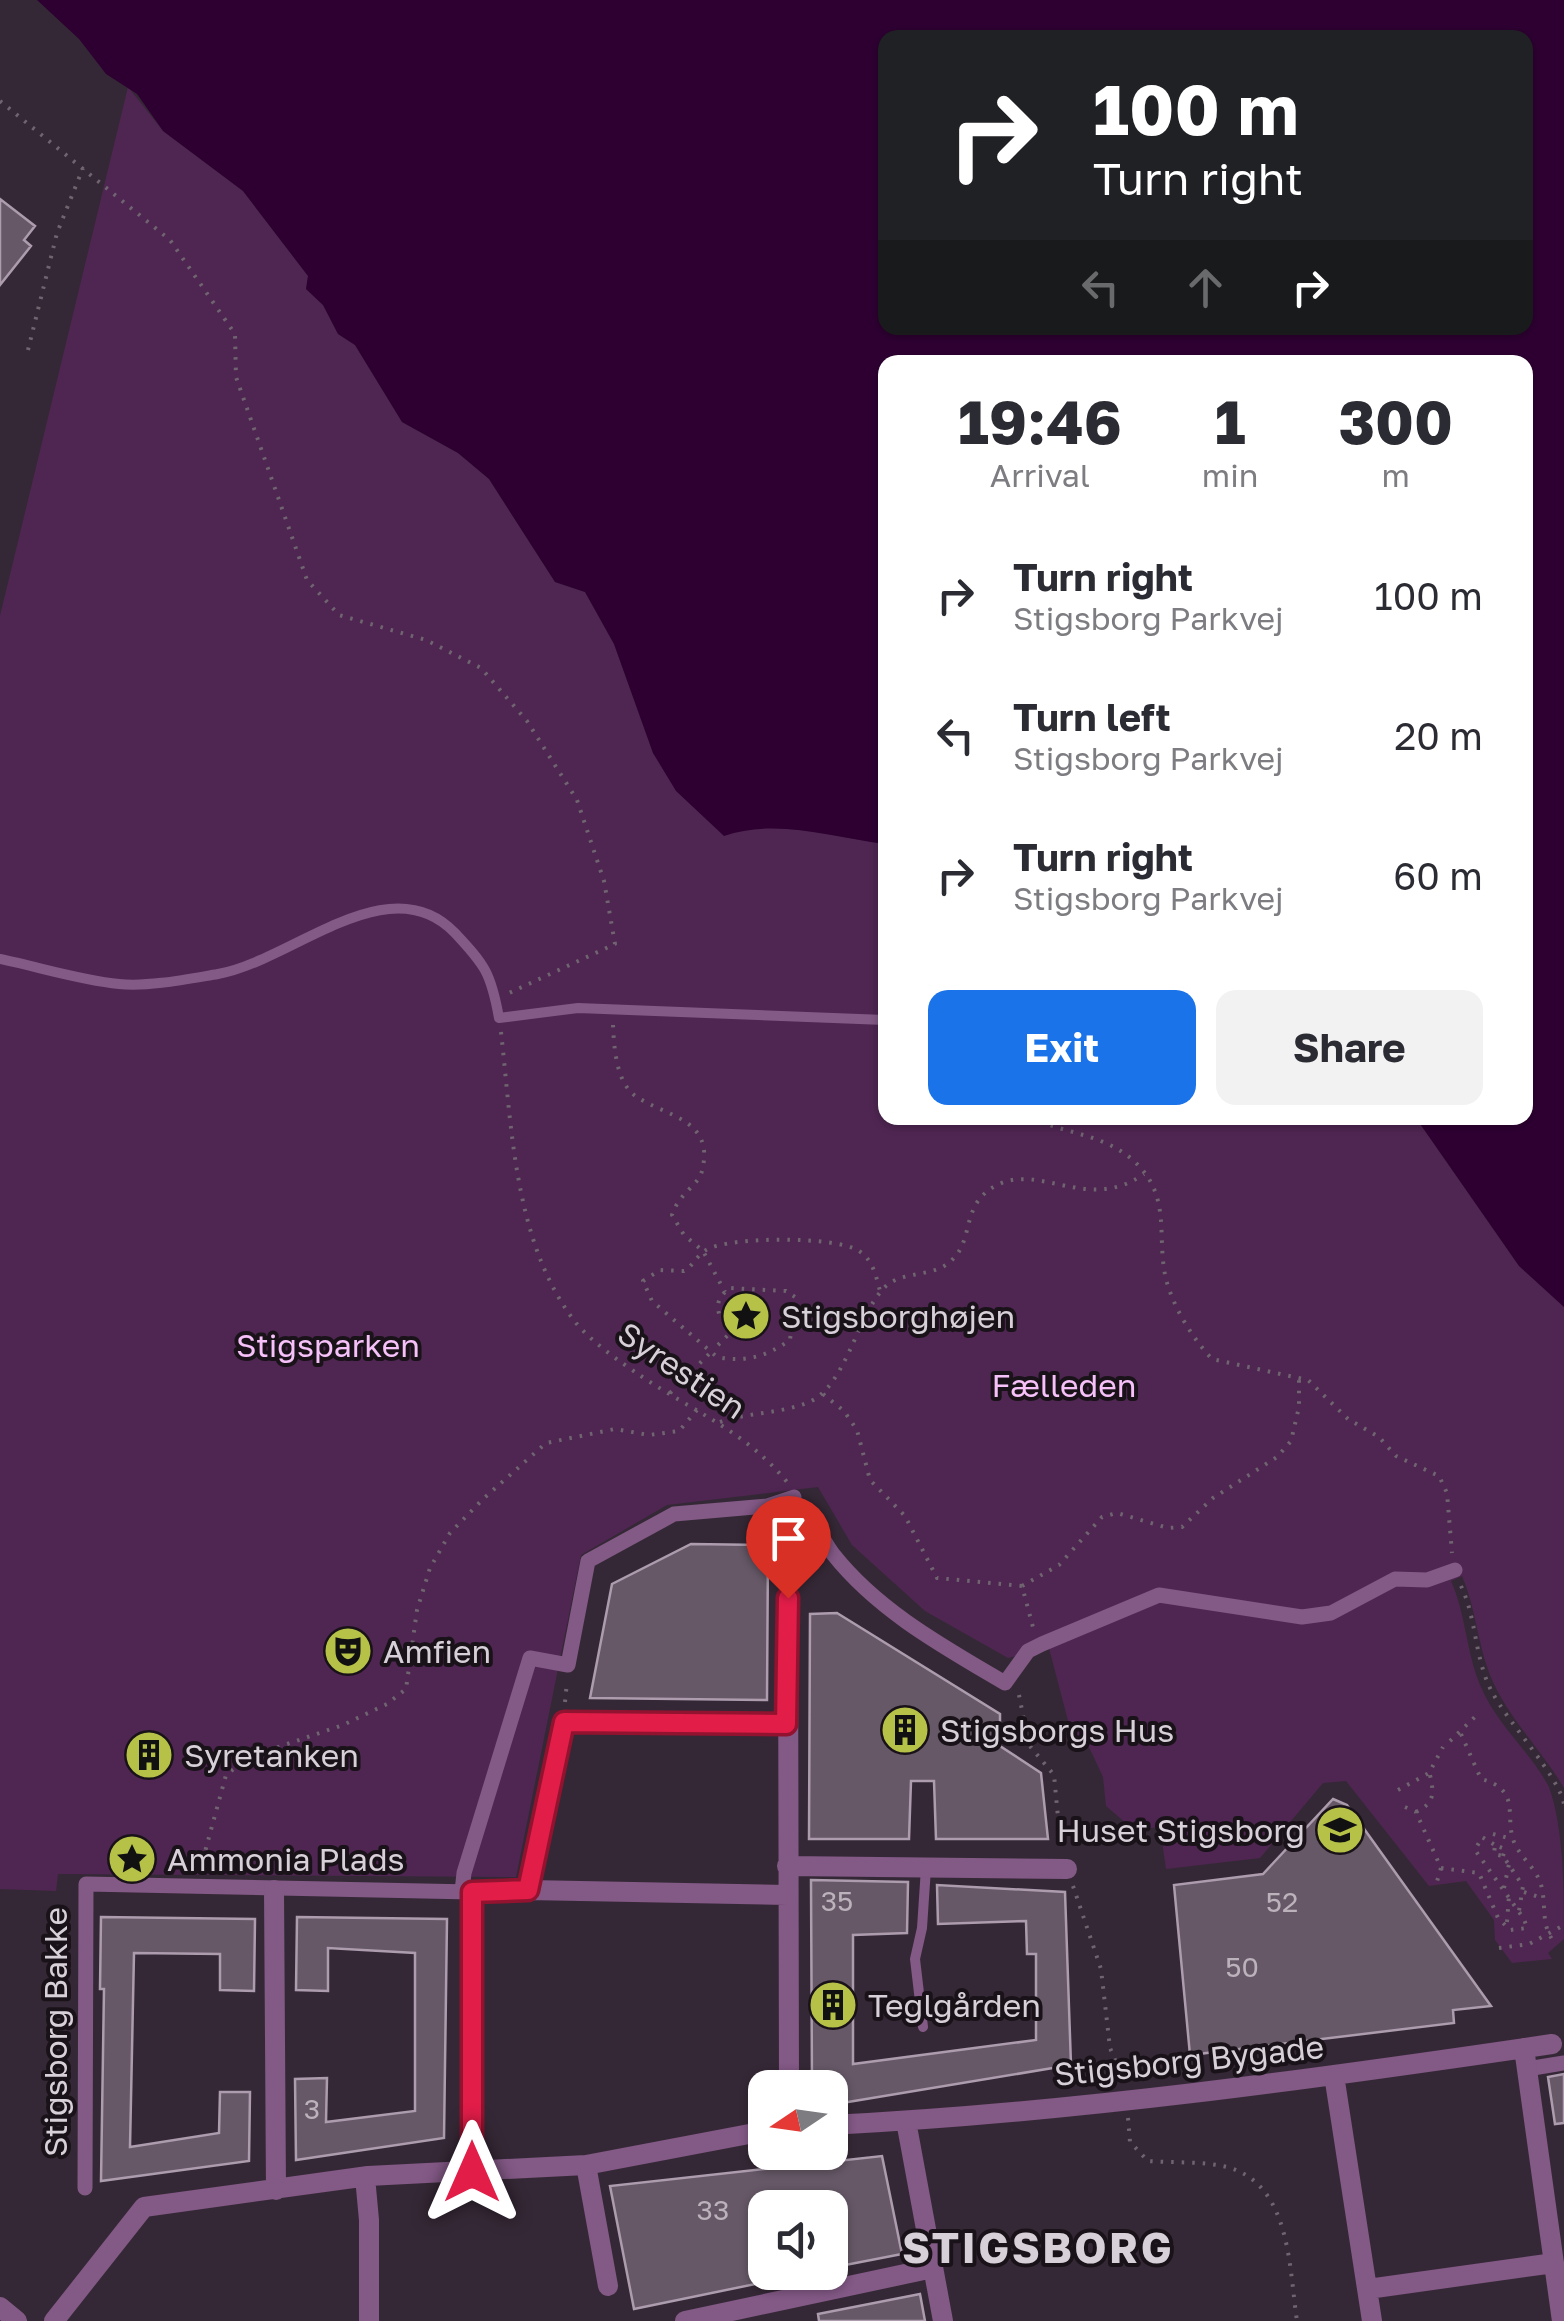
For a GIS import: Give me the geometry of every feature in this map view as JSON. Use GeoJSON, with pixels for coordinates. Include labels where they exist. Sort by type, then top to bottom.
{"type":"FeatureCollection","features":[{"type":"Feature","properties":{"kind":"street"},"geometry":{"type":"LineString","coordinates":[[472,2172],[467,1892],[530,1658],[568,1665],[588,1560],[674,1514],[794,1498],[834,1555],[912,1627],[1005,1683],[1028,1652],[1042,1644],[1159,1595],[1302,1617],[1331,1612],[1396,1579],[1428,1580],[1454,1570]]}},
{"type":"Feature","properties":{"kind":"street"},"geometry":{"type":"LineString","coordinates":[[788,1598],[789,2070]]}},
{"type":"Feature","properties":{"kind":"street"},"geometry":{"type":"LineString","coordinates":[[528,1890],[564,1722],[786,1724]]}},
{"type":"Feature","properties":{"kind":"street"},"geometry":{"type":"LineString","coordinates":[[787,1866],[1066,1868]]}},
{"type":"Feature","properties":{"kind":"street","name":"Stigsborg Bakke"},"geometry":{"type":"LineString","coordinates":[[85,2188],[86,1884],[467,1892]]}},
{"type":"Feature","properties":{"kind":"street"},"geometry":{"type":"LineString","coordinates":[[274,1890],[276,2190]]}},
{"type":"Feature","properties":{"kind":"street"},"geometry":{"type":"LineString","coordinates":[[467,1892],[787,1895]]}},
{"type":"Feature","properties":{"kind":"street","name":"Stigsborg Bygade"},"geometry":{"type":"LineString","coordinates":[[848,2123],[906,2121],[1526,2058],[1552,2044]]}},
{"type":"Feature","properties":{"kind":"street"},"geometry":{"type":"LineString","coordinates":[[1562,2321],[1559,2262],[1526,2058],[1564,2064]]}},
{"type":"Feature","properties":{"kind":"street"},"geometry":{"type":"LineString","coordinates":[[1334,2075],[1372,2321]]}},
{"type":"Feature","properties":{"kind":"street"},"geometry":{"type":"LineString","coordinates":[[906,2121],[944,2321]]}},
{"type":"Feature","properties":{"kind":"street"},"geometry":{"type":"LineString","coordinates":[[54,2321],[144,2207],[364,2176],[586,2165],[748,2134]]}},
{"type":"Feature","properties":{"kind":"street"},"geometry":{"type":"LineString","coordinates":[[586,2165],[608,2286]]}},
{"type":"Feature","properties":{"kind":"street"},"geometry":{"type":"LineString","coordinates":[[364,2176],[369,2321]]}},
{"type":"Feature","properties":{"kind":"street"},"geometry":{"type":"LineString","coordinates":[[1368,2289],[1559,2262]]}},
{"type":"Feature","properties":{"kind":"street"},"geometry":{"type":"LineString","coordinates":[[685,2321],[933,2268]]}},
{"type":"Feature","properties":{"kind":"street"},"geometry":{"type":"LineString","coordinates":[[0,2307],[16,2321]]}},
{"type":"Feature","properties":{"kind":"lane"},"geometry":{"type":"LineString","coordinates":[[0,959],[122,984],[221,973],[286,952],[346,919],[392,907],[436,914],[486,966],[499,1018],[578,1008],[878,1020]]}},
{"type":"Feature","properties":{"kind":"lane"},"geometry":{"type":"LineString","coordinates":[[924,2026],[915,1959],[922,1928],[926,1868]]}},
{"type":"Feature","properties":{"kind":"path"},"geometry":{"type":"LineString","coordinates":[[0,102],[95,175],[170,240],[235,334],[236,377],[308,580],[340,614],[426,640],[481,668],[527,720],[577,800],[604,881],[615,944],[496,998]]}},
{"type":"Feature","properties":{"kind":"path"},"geometry":{"type":"LineString","coordinates":[[28,350],[57,233],[84,167]]}},
{"type":"Feature","properties":{"kind":"path"},"geometry":{"type":"LineString","coordinates":[[613,1010],[621,1078],[635,1097],[694,1126],[702,1141],[702,1170],[694,1184],[678,1195],[672,1215],[684,1235],[703,1251],[725,1292]]}},
{"type":"Feature","properties":{"kind":"path","name":"Syrestien"},"geometry":{"type":"LineString","coordinates":[[499,1018],[515,1150],[537,1255],[577,1324],[639,1375],[760,1449],[794,1498]]}},
{"type":"Feature","properties":{"kind":"path"},"geometry":{"type":"LineString","coordinates":[[1057,1125],[1090,1134],[1136,1163],[1144,1174],[1162,1204],[1164,1265],[1170,1291],[1205,1352],[1225,1366],[1316,1384],[1348,1419],[1380,1437],[1396,1456],[1440,1476],[1447,1493],[1454,1570],[1469,1605],[1485,1678],[1517,1735],[1557,1784],[1564,1804]]}},
{"type":"Feature","properties":{"kind":"path"},"geometry":{"type":"LineString","coordinates":[[719,1422],[792,1408],[822,1394],[880,1291],[898,1278],[939,1269],[954,1259],[974,1206],[984,1192],[1006,1180],[1105,1191],[1127,1185],[1144,1174]]}},
{"type":"Feature","properties":{"kind":"path"},"geometry":{"type":"LineString","coordinates":[[731,1320],[721,1319],[716,1308],[725,1292],[739,1285],[792,1294],[790,1340],[762,1357],[718,1357],[652,1301],[643,1281],[650,1274],[684,1270],[703,1251],[756,1239],[828,1240],[861,1251],[871,1262],[880,1291]]}},
{"type":"Feature","properties":{"kind":"path"},"geometry":{"type":"LineString","coordinates":[[741,1300],[756,1301],[762,1307],[764,1314],[758,1329],[742,1332],[731,1320],[734,1304],[741,1300]]}},
{"type":"Feature","properties":{"kind":"path"},"geometry":{"type":"LineString","coordinates":[[718,1345],[736,1327]]}},
{"type":"Feature","properties":{"kind":"path"},"geometry":{"type":"LineString","coordinates":[[670,1393],[708,1354]]}},
{"type":"Feature","properties":{"kind":"path"},"geometry":{"type":"LineString","coordinates":[[822,1394],[844,1411],[856,1430],[870,1480],[906,1516],[938,1578],[1022,1586],[1059,1565],[1102,1517],[1117,1514],[1168,1528],[1182,1527],[1213,1498],[1278,1458],[1291,1441],[1299,1407],[1299,1378]]}},
{"type":"Feature","properties":{"kind":"path"},"geometry":{"type":"LineString","coordinates":[[194,1888],[226,1775],[248,1757],[343,1725],[388,1704],[406,1689],[417,1610],[430,1568],[450,1533],[482,1500],[546,1443],[615,1429],[649,1435],[680,1431],[697,1410]]}},
{"type":"Feature","properties":{"kind":"path"},"geometry":{"type":"LineString","coordinates":[[788,1598],[794,1498]]}},
{"type":"Feature","properties":{"kind":"path"},"geometry":{"type":"LineString","coordinates":[[1022,1586],[1033,1629],[1042,1644]]}},
{"type":"Feature","properties":{"kind":"path"},"geometry":{"type":"LineString","coordinates":[[564,1722],[568,1665]]}},
{"type":"Feature","properties":{"kind":"path"},"geometry":{"type":"LineString","coordinates":[[1450,1741],[1479,1712]]}},
{"type":"Feature","properties":{"kind":"path"},"geometry":{"type":"LineString","coordinates":[[1460,1734],[1482,1779],[1494,1783],[1511,1802],[1512,1839],[1536,1873],[1546,1933],[1554,1942]]}},
{"type":"Feature","properties":{"kind":"path"},"geometry":{"type":"LineString","coordinates":[[1398,1790],[1429,1774],[1443,1747]]}},
{"type":"Feature","properties":{"kind":"path"},"geometry":{"type":"LineString","coordinates":[[1416,1812],[1430,1802],[1434,1792],[1429,1774]]}},
{"type":"Feature","properties":{"kind":"path"},"geometry":{"type":"LineString","coordinates":[[1405,1807],[1416,1812],[1427,1846],[1441,1868],[1436,1885]]}},
{"type":"Feature","properties":{"kind":"path"},"geometry":{"type":"LineString","coordinates":[[1492,1834],[1512,1839]]}},
{"type":"Feature","properties":{"kind":"path"},"geometry":{"type":"LineString","coordinates":[[1503,1856],[1506,1849],[1489,1838],[1478,1839],[1475,1850],[1509,1895],[1527,1928],[1514,1932],[1507,1922],[1509,1895]]}},
{"type":"Feature","properties":{"kind":"path"},"geometry":{"type":"LineString","coordinates":[[1494,1854],[1495,1845]]}},
{"type":"Feature","properties":{"kind":"path"},"geometry":{"type":"LineString","coordinates":[[1484,1861],[1494,1854],[1503,1856],[1509,1864],[1524,1892],[1519,1911]]}},
{"type":"Feature","properties":{"kind":"path"},"geometry":{"type":"LineString","coordinates":[[1504,1888],[1509,1864]]}},
{"type":"Feature","properties":{"kind":"path"},"geometry":{"type":"LineString","coordinates":[[1441,1868],[1479,1873],[1496,1919],[1507,1922]]}},
{"type":"Feature","properties":{"kind":"path"},"geometry":{"type":"LineString","coordinates":[[1524,1892],[1543,1898]]}},
{"type":"Feature","properties":{"kind":"path"},"geometry":{"type":"LineString","coordinates":[[1499,1948],[1530,1944],[1564,1926]]}},
{"type":"Feature","properties":{"kind":"path"},"geometry":{"type":"LineString","coordinates":[[1126,2097],[1130,2142],[1148,2161],[1231,2168],[1269,2194],[1281,2222],[1298,2321]]}},
{"type":"Feature","properties":{"kind":"green space","name":"Stigsparken"},"geometry":{"type":"Polygon","coordinates":[[[128,87],[163,131],[243,191],[308,276],[306,289],[323,305],[338,334],[355,345],[402,422],[458,453],[489,479],[555,582],[585,592],[614,644],[653,753],[677,791],[724,835],[743,830],[783,829],[878,843],[878,1125],[1421,1125],[1519,1266],[1564,1307],[1564,1788],[1497,1690],[1462,1576],[1451,1581],[1480,1685],[1541,1774],[1554,1804],[1562,1861],[1564,1939],[1548,1953],[1552,1959],[1512,1963],[1495,1940],[1494,1920],[1466,1881],[1429,1886],[1346,1781],[1323,1783],[1260,1858],[1166,1869],[1160,1827],[1134,1830],[1106,1806],[1103,1777],[1089,1747],[1071,1732],[1049,1648],[1008,1658],[925,1611],[852,1545],[818,1487],[667,1505],[581,1555],[516,1877],[58,1874],[56,1891],[0,1889],[0,616],[128,87]]]}},
{"type":"Feature","properties":{"kind":"shaded area"},"geometry":{"type":"Polygon","coordinates":[[[37,0],[1564,0],[1564,1307],[1519,1266],[1421,1125],[1533,1125],[1533,355],[878,355],[878,843],[784,829],[724,836],[676,791],[653,753],[614,644],[585,592],[555,582],[489,479],[458,453],[402,422],[355,345],[338,334],[323,305],[306,289],[308,276],[243,191],[163,131],[137,94],[106,74],[79,39],[37,0]]]}},
{"type":"Feature","properties":{"kind":"building"},"geometry":{"type":"Polygon","coordinates":[[[0,199],[35,226],[24,240],[31,246],[0,285],[0,199]]]}},
{"type":"Feature","properties":{"kind":"building"},"geometry":{"type":"Polygon","coordinates":[[[691,1544],[768,1545],[767,1700],[590,1698],[612,1584],[691,1544]]]}},
{"type":"Feature","properties":{"kind":"building","name":"Stigsborgs Hus"},"geometry":{"type":"Polygon","coordinates":[[[837,1613],[1000,1714],[1000,1746],[1041,1773],[1048,1839],[936,1839],[934,1781],[911,1781],[909,1839],[809,1839],[810,1614],[837,1613]]]}},
{"type":"Feature","properties":{"kind":"building","name":"Syretanken"},"geometry":{"type":"Polygon","coordinates":[[[149,1739],[160,1744],[165,1755],[160,1766],[149,1771],[138,1766],[133,1755],[138,1744],[149,1739]]]}},
{"type":"Feature","properties":{"kind":"building"},"geometry":{"type":"Polygon","coordinates":[[[1333,1799],[1347,1805],[1491,2006],[1453,2010],[1454,2023],[1190,2055],[1174,1885],[1263,1874],[1333,1799]]]}},
{"type":"Feature","properties":{"kind":"building","name":"Teglgården"},"geometry":{"type":"Polygon","coordinates":[[[811,1880],[908,1882],[907,1933],[853,1935],[853,2064],[1036,2040],[1036,1954],[1027,1954],[1026,1921],[938,1924],[937,1885],[1065,1892],[1071,2065],[848,2102],[848,2070],[812,2070],[811,1880]]]}},
{"type":"Feature","properties":{"kind":"building"},"geometry":{"type":"Polygon","coordinates":[[[101,1917],[255,1919],[254,1991],[220,1990],[220,1954],[134,1953],[130,2147],[219,2133],[220,2092],[250,2092],[249,2161],[101,2181],[101,1917]]]}},
{"type":"Feature","properties":{"kind":"building"},"geometry":{"type":"Polygon","coordinates":[[[297,1917],[447,1919],[444,2138],[296,2160],[295,2079],[327,2078],[326,2122],[415,2111],[415,1953],[328,1948],[328,1991],[296,1990],[297,1917]]]}},
{"type":"Feature","properties":{"kind":"building"},"geometry":{"type":"Polygon","coordinates":[[[1564,2074],[1564,2123],[1555,2124],[1548,2077],[1564,2074]]]}},
{"type":"Feature","properties":{"kind":"building"},"geometry":{"type":"Polygon","coordinates":[[[882,2156],[902,2254],[848,2264],[848,2190],[748,2190],[748,2286],[634,2309],[610,2186],[755,2170],[848,2170],[848,2160],[882,2156]]]}},
{"type":"Feature","properties":{"kind":"building"},"geometry":{"type":"Polygon","coordinates":[[[920,2294],[925,2321],[819,2321],[818,2314],[920,2294]]]}},
{"type":"Feature","properties":{"kind":"place","name":"Stigsborghøjen"},"geometry":{"type":"Point","coordinates":[746,1316]}},
{"type":"Feature","properties":{"kind":"place","name":"Amfien"},"geometry":{"type":"Point","coordinates":[348,1651]}},
{"type":"Feature","properties":{"kind":"place","name":"Stigsborgs Hus"},"geometry":{"type":"Point","coordinates":[905,1730]}},
{"type":"Feature","properties":{"kind":"place","name":"Syretanken"},"geometry":{"type":"Point","coordinates":[149,1755]}},
{"type":"Feature","properties":{"kind":"place","name":"Huset Stigsborg"},"geometry":{"type":"Point","coordinates":[1340,1830]}},
{"type":"Feature","properties":{"kind":"place","name":"Ammonia Plads"},"geometry":{"type":"Point","coordinates":[132,1859]}},
{"type":"Feature","properties":{"kind":"place","name":"Teglgården"},"geometry":{"type":"Point","coordinates":[833,2005]}},
{"type":"Feature","properties":{"kind":"district","name":"STIGSBORG"},"geometry":{"type":"Point","coordinates":[1038,2247]}},
{"type":"Feature","properties":{"kind":"route"},"geometry":{"type":"LineString","coordinates":[[472,2172],[472,1892],[528,1890],[564,1722],[786,1724],[788,1598]]}},
{"type":"Feature","properties":{"kind":"park label","name":"Fælleden"},"geometry":{"type":"Point","coordinates":[1064,1385]}}]}
